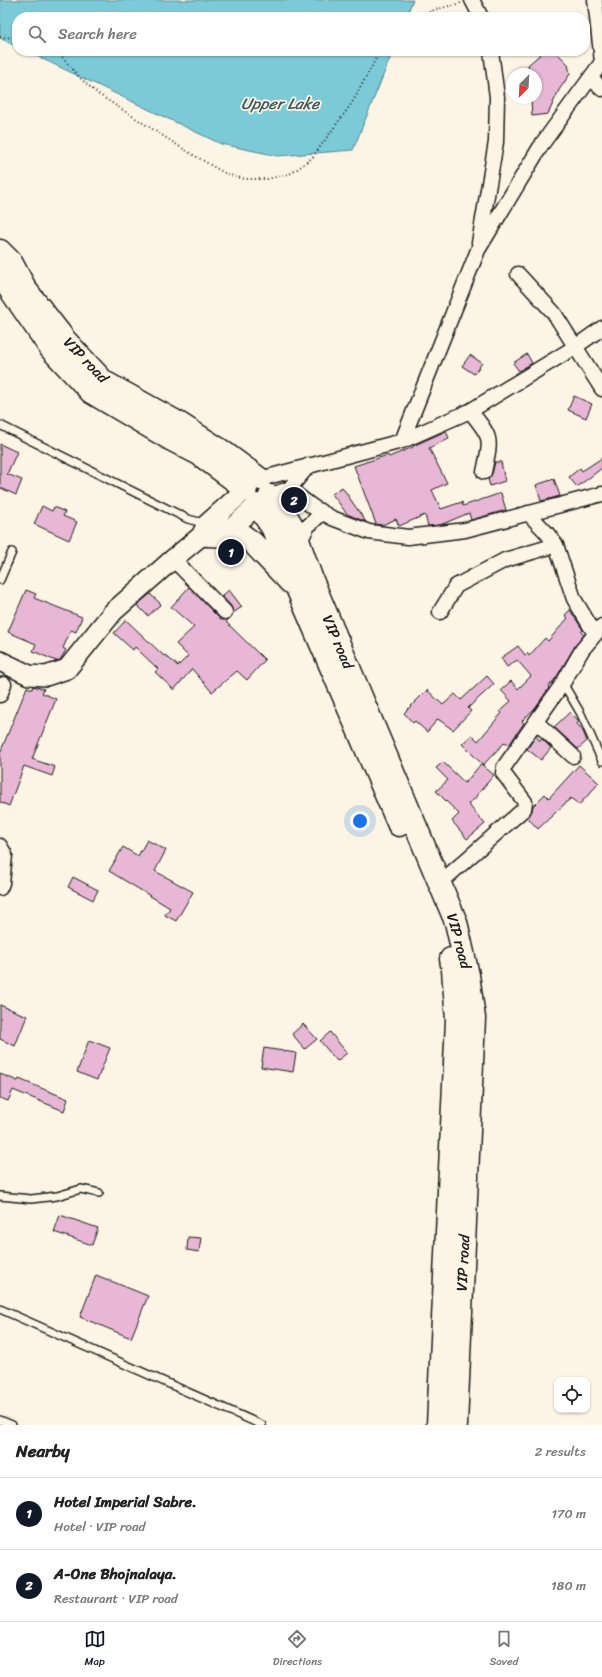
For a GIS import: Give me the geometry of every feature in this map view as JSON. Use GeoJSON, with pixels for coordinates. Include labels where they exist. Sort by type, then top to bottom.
{"type":"FeatureCollection","features":[{"type":"Feature","properties":{"kind":"main road","name":"VIP road"},"geometry":{"type":"LineString","coordinates":[[0,251],[11,262],[26,290],[66,340],[104,382],[180,424],[222,451],[264,491],[290,523],[312,580],[456,922],[468,975],[474,1018],[456,1425]]}},
{"type":"Feature","properties":{"kind":"main road","name":"VIP road"},"geometry":{"type":"LineString","coordinates":[[0,275],[50,349],[91,392],[172,440],[264,491],[272,527],[297,588],[444,930],[453,970],[457,1020],[438,1425]]}},
{"type":"Feature","properties":{"kind":"main road"},"geometry":{"type":"LineString","coordinates":[[232,528],[253,543],[297,588]]}},
{"type":"Feature","properties":{"kind":"street"},"geometry":{"type":"LineString","coordinates":[[402,440],[478,250],[542,144],[602,62],[595,0]]}},
{"type":"Feature","properties":{"kind":"street"},"geometry":{"type":"LineString","coordinates":[[473,1],[478,12]]}},
{"type":"Feature","properties":{"kind":"street"},"geometry":{"type":"LineString","coordinates":[[478,250],[496,142],[497,97],[492,56]]}},
{"type":"Feature","properties":{"kind":"street"},"geometry":{"type":"LineString","coordinates":[[591,78],[602,89]]}},
{"type":"Feature","properties":{"kind":"street"},"geometry":{"type":"LineString","coordinates":[[518,274],[554,312],[602,389]]}},
{"type":"Feature","properties":{"kind":"street"},"geometry":{"type":"LineString","coordinates":[[0,661],[29,675],[46,676],[68,669],[113,612],[204,530],[264,491],[310,465],[402,440],[470,411],[575,347],[602,328]]}},
{"type":"Feature","properties":{"kind":"street"},"geometry":{"type":"LineString","coordinates":[[470,411],[489,437],[489,447],[484,472]]}},
{"type":"Feature","properties":{"kind":"street"},"geometry":{"type":"LineString","coordinates":[[204,530],[218,537],[232,528],[264,491],[310,465]]}},
{"type":"Feature","properties":{"kind":"street"},"geometry":{"type":"LineString","coordinates":[[264,491],[369,532],[408,537],[465,530],[602,494]]}},
{"type":"Feature","properties":{"kind":"street"},"geometry":{"type":"LineString","coordinates":[[299,544],[307,527],[322,513]]}},
{"type":"Feature","properties":{"kind":"street"},"geometry":{"type":"LineString","coordinates":[[440,883],[524,809],[525,802],[502,770],[563,683],[582,650],[598,630],[574,599],[556,545],[546,532],[528,514]]}},
{"type":"Feature","properties":{"kind":"street"},"geometry":{"type":"LineString","coordinates":[[440,612],[456,586],[505,560],[556,545]]}},
{"type":"Feature","properties":{"kind":"street"},"geometry":{"type":"LineString","coordinates":[[173,559],[225,612]]}},
{"type":"Feature","properties":{"kind":"street"},"geometry":{"type":"LineString","coordinates":[[536,722],[573,756]]}},
{"type":"Feature","properties":{"kind":"street"},"geometry":{"type":"LineString","coordinates":[[0,846],[6,855],[0,888]]}},
{"type":"Feature","properties":{"kind":"lane"},"geometry":{"type":"LineString","coordinates":[[0,425],[188,519],[204,530]]}},
{"type":"Feature","properties":{"kind":"lane"},"geometry":{"type":"LineString","coordinates":[[0,580],[12,552]]}},
{"type":"Feature","properties":{"kind":"lane"},"geometry":{"type":"LineString","coordinates":[[563,683],[581,714],[602,762]]}},
{"type":"Feature","properties":{"kind":"lane"},"geometry":{"type":"LineString","coordinates":[[0,1196],[30,1199],[57,1196],[81,1189],[100,1193]]}},
{"type":"Feature","properties":{"kind":"lane"},"geometry":{"type":"LineString","coordinates":[[0,1310],[262,1425]]}},
{"type":"Feature","properties":{"kind":"lane"},"geometry":{"type":"LineString","coordinates":[[0,1420],[12,1425]]}},
{"type":"Feature","properties":{"kind":"path"},"geometry":{"type":"LineString","coordinates":[[431,12],[460,3],[473,1]]}},
{"type":"Feature","properties":{"kind":"path"},"geometry":{"type":"LineString","coordinates":[[0,37],[12,38]]}},
{"type":"Feature","properties":{"kind":"path"},"geometry":{"type":"LineString","coordinates":[[61,56],[81,79],[98,94],[185,150],[226,174],[245,178],[268,179],[292,173],[312,158],[352,103],[377,56]]}},
{"type":"Feature","properties":{"kind":"water"},"geometry":{"type":"Polygon","coordinates":[[[0,0],[413,0],[408,12],[12,12],[12,44],[0,38],[0,0]]]}},
{"type":"Feature","properties":{"kind":"water","name":"Upper Lake"},"geometry":{"type":"Polygon","coordinates":[[[36,56],[391,56],[353,150],[278,156],[221,144],[36,56]]]}},
{"type":"Feature","properties":{"kind":"building"},"geometry":{"type":"Polygon","coordinates":[[[538,56],[560,56],[568,64],[570,74],[559,90],[548,114],[532,116],[531,104],[542,104],[542,68],[528,68],[528,65],[538,56]]]}},
{"type":"Feature","properties":{"kind":"building"},"geometry":{"type":"Polygon","coordinates":[[[527,354],[532,363],[519,371],[513,363],[527,354]]]}},
{"type":"Feature","properties":{"kind":"building"},"geometry":{"type":"Polygon","coordinates":[[[470,355],[482,363],[474,374],[462,366],[470,355]]]}},
{"type":"Feature","properties":{"kind":"building"},"geometry":{"type":"Polygon","coordinates":[[[574,396],[592,404],[586,418],[568,410],[574,396]]]}},
{"type":"Feature","properties":{"kind":"building"},"geometry":{"type":"Polygon","coordinates":[[[446,431],[449,438],[429,448],[447,483],[432,490],[441,509],[462,502],[463,506],[501,493],[506,510],[471,520],[469,513],[440,525],[428,526],[425,515],[399,526],[396,519],[382,525],[376,524],[354,466],[388,455],[389,457],[446,431]]]}},
{"type":"Feature","properties":{"kind":"building"},"geometry":{"type":"Polygon","coordinates":[[[0,444],[17,452],[7,474],[22,480],[16,495],[1,488],[0,489],[0,444]]]}},
{"type":"Feature","properties":{"kind":"building"},"geometry":{"type":"Polygon","coordinates":[[[602,458],[602,468],[577,487],[569,477],[580,468],[582,471],[602,458]]]}},
{"type":"Feature","properties":{"kind":"building"},"geometry":{"type":"Polygon","coordinates":[[[495,462],[501,462],[505,481],[490,486],[488,479],[492,474],[495,462]]]}},
{"type":"Feature","properties":{"kind":"building"},"geometry":{"type":"Polygon","coordinates":[[[554,479],[560,496],[541,501],[536,485],[554,479]]]}},
{"type":"Feature","properties":{"kind":"building"},"geometry":{"type":"Polygon","coordinates":[[[342,487],[366,522],[347,514],[332,494],[342,487]]]}},
{"type":"Feature","properties":{"kind":"building"},"geometry":{"type":"Polygon","coordinates":[[[42,506],[52,511],[54,507],[65,512],[63,516],[77,522],[69,540],[34,524],[42,506]]]}},
{"type":"Feature","properties":{"kind":"building"},"geometry":{"type":"Polygon","coordinates":[[[189,587],[219,618],[223,620],[229,619],[226,622],[265,660],[247,680],[237,671],[212,692],[192,669],[174,690],[155,672],[158,669],[135,647],[133,650],[114,633],[126,620],[164,656],[165,655],[178,666],[188,656],[176,644],[194,627],[171,607],[189,587]]]}},
{"type":"Feature","properties":{"kind":"building"},"geometry":{"type":"Polygon","coordinates":[[[26,590],[36,594],[34,598],[82,617],[76,632],[71,630],[63,648],[66,650],[60,660],[56,661],[33,651],[36,644],[8,632],[26,590]]]}},
{"type":"Feature","properties":{"kind":"building"},"geometry":{"type":"Polygon","coordinates":[[[229,590],[242,607],[233,613],[231,606],[222,596],[229,590]]]}},
{"type":"Feature","properties":{"kind":"building"},"geometry":{"type":"Polygon","coordinates":[[[150,594],[161,604],[148,616],[137,605],[150,594]]]}},
{"type":"Feature","properties":{"kind":"building"},"geometry":{"type":"Polygon","coordinates":[[[570,610],[583,630],[581,632],[584,635],[575,646],[556,678],[548,687],[549,688],[535,708],[522,721],[524,723],[509,745],[505,742],[483,765],[462,744],[472,735],[478,741],[502,713],[500,711],[511,701],[501,690],[511,681],[518,689],[531,676],[517,660],[507,667],[501,658],[518,646],[525,655],[527,653],[529,656],[545,638],[548,641],[568,618],[565,615],[570,610]]]}},
{"type":"Feature","properties":{"kind":"building"},"geometry":{"type":"Polygon","coordinates":[[[487,676],[494,684],[468,708],[471,711],[453,730],[438,719],[427,732],[415,721],[413,723],[404,713],[427,690],[443,705],[455,694],[461,700],[487,676]]]}},
{"type":"Feature","properties":{"kind":"building"},"geometry":{"type":"Polygon","coordinates":[[[33,686],[44,689],[42,693],[56,699],[32,759],[55,767],[52,776],[24,766],[9,806],[0,802],[0,753],[27,687],[32,689],[33,686]]]}},
{"type":"Feature","properties":{"kind":"building"},"geometry":{"type":"Polygon","coordinates":[[[570,712],[579,721],[577,724],[582,729],[587,741],[578,749],[554,727],[570,712]]]}},
{"type":"Feature","properties":{"kind":"building"},"geometry":{"type":"Polygon","coordinates":[[[536,736],[540,741],[542,739],[551,748],[541,760],[527,749],[536,736]]]}},
{"type":"Feature","properties":{"kind":"building"},"geometry":{"type":"Polygon","coordinates":[[[443,762],[465,783],[481,764],[494,775],[476,796],[477,797],[468,804],[485,824],[467,839],[452,821],[459,814],[436,791],[448,780],[436,768],[443,762]]]}},
{"type":"Feature","properties":{"kind":"building"},"geometry":{"type":"Polygon","coordinates":[[[579,765],[599,783],[579,805],[571,798],[538,829],[527,817],[532,811],[533,806],[545,794],[549,798],[579,765]]]}},
{"type":"Feature","properties":{"kind":"building"},"geometry":{"type":"Polygon","coordinates":[[[147,840],[166,850],[155,871],[193,892],[176,921],[165,915],[170,908],[109,871],[123,847],[138,856],[147,840]]]}},
{"type":"Feature","properties":{"kind":"building"},"geometry":{"type":"Polygon","coordinates":[[[73,877],[98,890],[93,900],[68,887],[73,877]]]}},
{"type":"Feature","properties":{"kind":"building"},"geometry":{"type":"Polygon","coordinates":[[[0,1005],[27,1016],[15,1046],[0,1039],[0,1005]]]}},
{"type":"Feature","properties":{"kind":"building"},"geometry":{"type":"Polygon","coordinates":[[[303,1024],[317,1039],[305,1049],[292,1034],[303,1024]]]}},
{"type":"Feature","properties":{"kind":"building"},"geometry":{"type":"Polygon","coordinates":[[[330,1032],[347,1053],[337,1061],[320,1041],[330,1032]]]}},
{"type":"Feature","properties":{"kind":"building"},"geometry":{"type":"Polygon","coordinates":[[[89,1040],[110,1048],[97,1080],[77,1072],[89,1040]]]}},
{"type":"Feature","properties":{"kind":"building"},"geometry":{"type":"Polygon","coordinates":[[[264,1048],[296,1053],[293,1072],[261,1067],[264,1048]]]}},
{"type":"Feature","properties":{"kind":"building"},"geometry":{"type":"Polygon","coordinates":[[[0,1074],[18,1081],[19,1079],[68,1099],[64,1111],[13,1090],[8,1101],[0,1098],[0,1074]]]}},
{"type":"Feature","properties":{"kind":"building"},"geometry":{"type":"Polygon","coordinates":[[[60,1215],[98,1228],[92,1245],[54,1232],[60,1215]]]}},
{"type":"Feature","properties":{"kind":"building"},"geometry":{"type":"Polygon","coordinates":[[[188,1237],[201,1238],[199,1252],[187,1250],[188,1237]]]}},
{"type":"Feature","properties":{"kind":"building"},"geometry":{"type":"Polygon","coordinates":[[[96,1275],[148,1296],[131,1338],[80,1317],[96,1275]]]}},
{"type":"Feature","properties":{"kind":"place","name":"A-One Bhojnalaya."},"geometry":{"type":"Point","coordinates":[294,500]}},
{"type":"Feature","properties":{"kind":"place","name":"Hotel Imperial Sabre."},"geometry":{"type":"Point","coordinates":[231,552]}}]}
